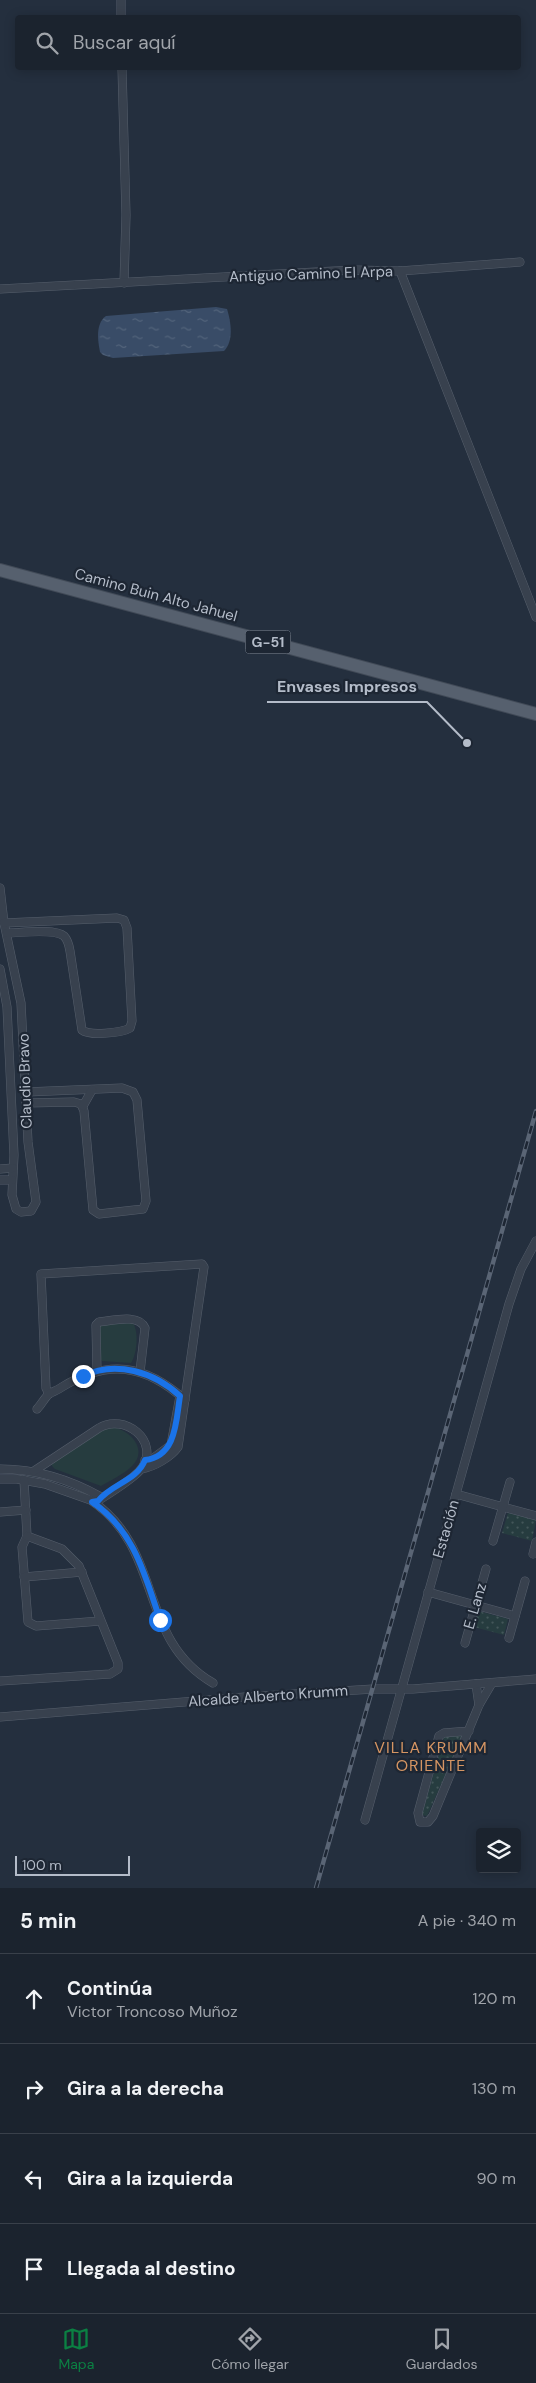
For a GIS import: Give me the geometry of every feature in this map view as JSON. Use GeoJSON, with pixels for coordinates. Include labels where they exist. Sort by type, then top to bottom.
{"type":"FeatureCollection","features":[{"type":"Feature","properties":{"kind":"main road","name":"Camino Buin Alto Jahuel"},"geometry":{"type":"LineString","coordinates":[[0,570],[536,714]]}},
{"type":"Feature","properties":{"kind":"street"},"geometry":{"type":"LineString","coordinates":[[121,0],[121,15]]}},
{"type":"Feature","properties":{"kind":"street"},"geometry":{"type":"LineString","coordinates":[[122,70],[126,215],[124,283]]}},
{"type":"Feature","properties":{"kind":"street"},"geometry":{"type":"LineString","coordinates":[[400,271],[520,262]]}},
{"type":"Feature","properties":{"kind":"street","name":"Antiguo Camino El Arpa"},"geometry":{"type":"LineString","coordinates":[[0,289],[371,269],[400,271],[536,617]]}},
{"type":"Feature","properties":{"kind":"street","name":"Claudio Bravo"},"geometry":{"type":"LineString","coordinates":[[0,888],[1,911],[18,980],[23,1021],[28,1142],[35,1197],[35,1206],[31,1211],[21,1212],[14,1207],[8,1022],[6,994],[0,969]]}},
{"type":"Feature","properties":{"kind":"street"},"geometry":{"type":"LineString","coordinates":[[4,923],[117,918],[124,920],[127,928],[131,1026],[123,1031],[89,1034],[83,1031],[70,951],[68,942],[63,935],[53,932],[7,933]]}},
{"type":"Feature","properties":{"kind":"street"},"geometry":{"type":"LineString","coordinates":[[63,935],[67,920]]}},
{"type":"Feature","properties":{"kind":"street","name":"Claudio Bravo"},"geometry":{"type":"LineString","coordinates":[[8,1022],[23,1021]]}},
{"type":"Feature","properties":{"kind":"street"},"geometry":{"type":"LineString","coordinates":[[0,1059],[9,1058]]}},
{"type":"Feature","properties":{"kind":"street"},"geometry":{"type":"LineString","coordinates":[[0,1071],[10,1070]]}},
{"type":"Feature","properties":{"kind":"street"},"geometry":{"type":"LineString","coordinates":[[26,1092],[122,1088],[135,1094],[146,1201],[145,1208],[139,1211],[99,1214],[93,1210],[77,1090]]}},
{"type":"Feature","properties":{"kind":"street"},"geometry":{"type":"LineString","coordinates":[[26,1103],[79,1104],[92,1090]]}},
{"type":"Feature","properties":{"kind":"street","name":"Claudio Bravo"},"geometry":{"type":"LineString","coordinates":[[13,1142],[28,1142]]}},
{"type":"Feature","properties":{"kind":"street"},"geometry":{"type":"LineString","coordinates":[[0,1169],[13,1168]]}},
{"type":"Feature","properties":{"kind":"street"},"geometry":{"type":"LineString","coordinates":[[0,1180],[12,1180]]}},
{"type":"Feature","properties":{"kind":"street","name":"Estación"},"geometry":{"type":"LineString","coordinates":[[365,1820],[514,1287],[536,1241]]}},
{"type":"Feature","properties":{"kind":"street"},"geometry":{"type":"LineString","coordinates":[[49,1394],[46,1388],[41,1274],[200,1264],[204,1267],[182,1398],[171,1445],[152,1459],[145,1460]]}},
{"type":"Feature","properties":{"kind":"street"},"geometry":{"type":"LineString","coordinates":[[97,1371],[96,1324],[99,1322],[136,1319],[143,1323],[144,1328],[140,1372]]}},
{"type":"Feature","properties":{"kind":"street"},"geometry":{"type":"LineString","coordinates":[[37,1409],[49,1394],[97,1371],[120,1369],[140,1372],[156,1379],[182,1398]]}},
{"type":"Feature","properties":{"kind":"street"},"geometry":{"type":"LineString","coordinates":[[92,1502],[98,1501],[141,1469],[154,1465],[174,1453],[178,1447],[182,1398]]}},
{"type":"Feature","properties":{"kind":"street"},"geometry":{"type":"LineString","coordinates":[[34,1471],[102,1426],[115,1423],[130,1426],[138,1432],[146,1448],[145,1460],[141,1469]]}},
{"type":"Feature","properties":{"kind":"street"},"geometry":{"type":"LineString","coordinates":[[0,1469],[34,1471],[72,1483],[101,1497]]}},
{"type":"Feature","properties":{"kind":"street"},"geometry":{"type":"LineString","coordinates":[[0,1479],[24,1480],[57,1487],[92,1502],[117,1522],[133,1545],[160,1620],[174,1648],[194,1670],[213,1683]]}},
{"type":"Feature","properties":{"kind":"street"},"geometry":{"type":"LineString","coordinates":[[24,1480],[27,1536],[22,1547],[27,1619],[31,1626],[100,1622]]}},
{"type":"Feature","properties":{"kind":"street"},"geometry":{"type":"LineString","coordinates":[[493,1542],[510,1482]]}},
{"type":"Feature","properties":{"kind":"street"},"geometry":{"type":"LineString","coordinates":[[456,1494],[536,1516]]}},
{"type":"Feature","properties":{"kind":"street"},"geometry":{"type":"LineString","coordinates":[[0,1512],[26,1510]]}},
{"type":"Feature","properties":{"kind":"street"},"geometry":{"type":"LineString","coordinates":[[0,1682],[113,1674],[118,1669],[118,1663],[100,1622],[82,1572],[74,1560],[62,1549],[49,1542],[27,1536]]}},
{"type":"Feature","properties":{"kind":"street"},"geometry":{"type":"LineString","coordinates":[[533,1554],[536,1542]]}},
{"type":"Feature","properties":{"kind":"street","name":"E. Lanz"},"geometry":{"type":"LineString","coordinates":[[464,1643],[486,1569]]}},
{"type":"Feature","properties":{"kind":"street"},"geometry":{"type":"LineString","coordinates":[[24,1577],[82,1572]]}},
{"type":"Feature","properties":{"kind":"street"},"geometry":{"type":"LineString","coordinates":[[509,1638],[526,1581]]}},
{"type":"Feature","properties":{"kind":"street"},"geometry":{"type":"LineString","coordinates":[[428,1592],[515,1616]]}},
{"type":"Feature","properties":{"kind":"street","name":"Alcalde Alberto Krumm"},"geometry":{"type":"LineString","coordinates":[[0,1717],[254,1697],[536,1680]]}},
{"type":"Feature","properties":{"kind":"street"},"geometry":{"type":"LineString","coordinates":[[468,1731],[444,1733],[439,1737],[418,1812],[420,1822],[428,1822],[431,1819],[479,1705],[492,1683]]}},
{"type":"Feature","properties":{"kind":"street"},"geometry":{"type":"LineString","coordinates":[[476,1684],[479,1705]]}},
{"type":"Feature","properties":{"kind":"green space"},"geometry":{"type":"Polygon","coordinates":[[[133,1323],[136,1332],[136,1343],[135,1354],[131,1363],[102,1361],[99,1357],[98,1327],[101,1324],[133,1323]]]}},
{"type":"Feature","properties":{"kind":"green space"},"geometry":{"type":"Polygon","coordinates":[[[111,1427],[125,1432],[135,1441],[138,1447],[137,1460],[121,1474],[101,1486],[55,1469],[52,1466],[52,1463],[103,1430],[111,1427]]]}},
{"type":"Feature","properties":{"kind":"green space"},"geometry":{"type":"Polygon","coordinates":[[[508,1513],[536,1520],[532,1541],[502,1533],[508,1513]]]}},
{"type":"Feature","properties":{"kind":"green space"},"geometry":{"type":"Polygon","coordinates":[[[478,1611],[508,1619],[504,1635],[474,1627],[478,1611]]]}},
{"type":"Feature","properties":{"kind":"green space"},"geometry":{"type":"Polygon","coordinates":[[[463,1735],[427,1816],[422,1815],[444,1737],[463,1735]]]}},
{"type":"Feature","properties":{"kind":"water"},"geometry":{"type":"Polygon","coordinates":[[[216,307],[227,309],[230,320],[230,337],[224,351],[113,358],[100,352],[99,328],[100,323],[106,316],[216,307]]]}},
{"type":"Feature","properties":{"kind":"railway"},"geometry":{"type":"LineString","coordinates":[[316,1888],[536,1111]]}},
{"type":"Feature","properties":{"kind":"place","name":"Envases Impresos"},"geometry":{"type":"Point","coordinates":[467,743]}},
{"type":"Feature","properties":{"kind":"district","name":"VILLA KRUMM ORIENTE"},"geometry":{"type":"Point","coordinates":[431,1756]}},
{"type":"Feature","properties":{"kind":"route"},"geometry":{"type":"LineString","coordinates":[[83,1376],[103,1369],[140,1372],[164,1383],[180,1396],[173,1439],[169,1448],[152,1459],[145,1460],[141,1469],[133,1476],[101,1497],[98,1501],[92,1502],[117,1522],[133,1545],[160,1620]]}}]}
